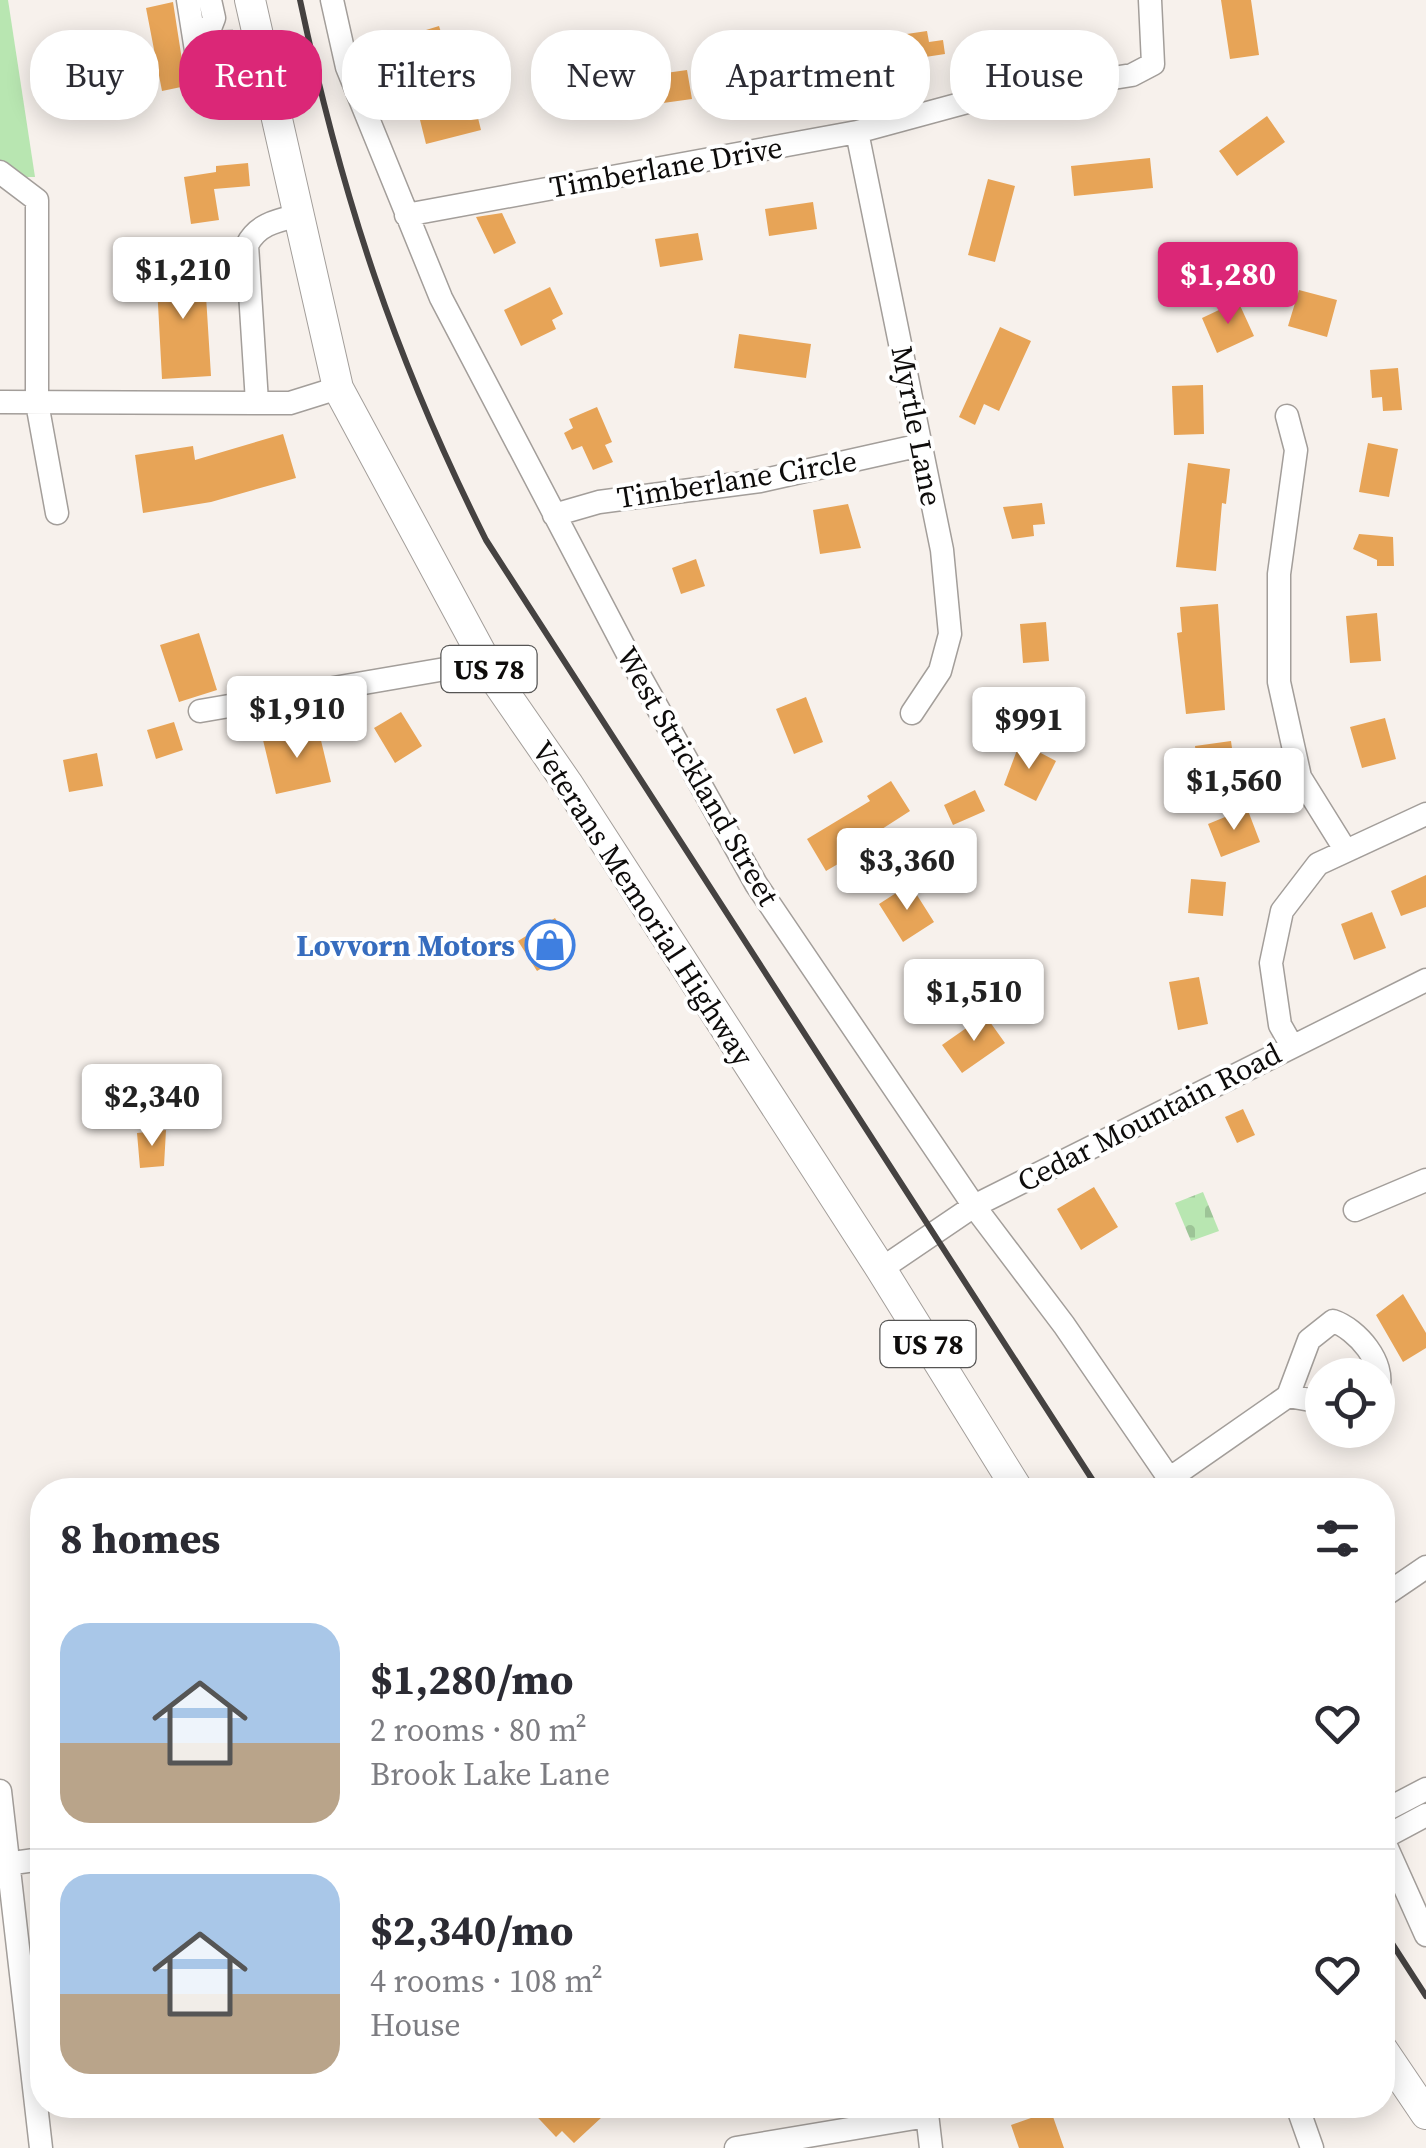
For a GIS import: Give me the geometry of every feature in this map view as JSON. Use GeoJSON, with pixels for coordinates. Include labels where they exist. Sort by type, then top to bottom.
{"type":"FeatureCollection","features":[{"type":"Feature","properties":{"kind":"main road","name":"Veterans Memorial Highway"},"geometry":{"type":"LineString","coordinates":[[250,0],[256,30]]}},
{"type":"Feature","properties":{"kind":"main road","name":"Veterans Memorial Highway"},"geometry":{"type":"LineString","coordinates":[[276,120],[338,388],[486,662],[881,1269],[1011,1478]]}},
{"type":"Feature","properties":{"kind":"main road"},"geometry":{"type":"LineString","coordinates":[[1395,2067],[1426,2114]]}},
{"type":"Feature","properties":{"kind":"street"},"geometry":{"type":"LineString","coordinates":[[188,0],[193,30]]}},
{"type":"Feature","properties":{"kind":"street","name":"West Strickland Street"},"geometry":{"type":"LineString","coordinates":[[332,0],[347,66],[461,339],[756,884],[974,1206],[1064,1324],[1168,1478]]}},
{"type":"Feature","properties":{"kind":"street","name":"Timberlane Drive"},"geometry":{"type":"LineString","coordinates":[[406,215],[857,132],[975,100],[1132,75],[1153,64],[1150,0]]}},
{"type":"Feature","properties":{"kind":"street","name":"Myrtle Lane"},"geometry":{"type":"LineString","coordinates":[[857,132],[942,550],[950,634],[940,671],[912,713]]}},
{"type":"Feature","properties":{"kind":"street"},"geometry":{"type":"LineString","coordinates":[[0,172],[37,200],[37,403],[57,513]]}},
{"type":"Feature","properties":{"kind":"street"},"geometry":{"type":"LineString","coordinates":[[257,402],[247,245],[252,234],[270,222],[296,216]]}},
{"type":"Feature","properties":{"kind":"street"},"geometry":{"type":"LineString","coordinates":[[0,402],[290,403],[338,388]]}},
{"type":"Feature","properties":{"kind":"street"},"geometry":{"type":"LineString","coordinates":[[1287,416],[1296,450],[1279,574],[1279,682],[1300,777],[1346,851]]}},
{"type":"Feature","properties":{"kind":"street","name":"Timberlane Circle"},"geometry":{"type":"LineString","coordinates":[[554,515],[599,502],[760,481],[922,446]]}},
{"type":"Feature","properties":{"kind":"street"},"geometry":{"type":"LineString","coordinates":[[200,710],[486,662]]}},
{"type":"Feature","properties":{"kind":"street"},"geometry":{"type":"LineString","coordinates":[[1292,1046],[1280,1026],[1271,963],[1282,911],[1318,864],[1426,814]]}},
{"type":"Feature","properties":{"kind":"street","name":"Cedar Mountain Road"},"geometry":{"type":"LineString","coordinates":[[881,1269],[974,1206],[1426,980]]}},
{"type":"Feature","properties":{"kind":"street"},"geometry":{"type":"LineString","coordinates":[[1355,1210],[1426,1180]]}},
{"type":"Feature","properties":{"kind":"street"},"geometry":{"type":"LineString","coordinates":[[1182,1478],[1288,1396],[1309,1340],[1334,1321],[1349,1326],[1372,1358]]}},
{"type":"Feature","properties":{"kind":"street"},"geometry":{"type":"LineString","coordinates":[[1288,1396],[1305,1399]]}},
{"type":"Feature","properties":{"kind":"street"},"geometry":{"type":"LineString","coordinates":[[1395,1588],[1426,1567]]}},
{"type":"Feature","properties":{"kind":"street"},"geometry":{"type":"LineString","coordinates":[[1395,1805],[1426,1789]]}},
{"type":"Feature","properties":{"kind":"street"},"geometry":{"type":"LineString","coordinates":[[0,1792],[30,2059]]}},
{"type":"Feature","properties":{"kind":"street"},"geometry":{"type":"LineString","coordinates":[[1395,1832],[1426,1815]]}},
{"type":"Feature","properties":{"kind":"street"},"geometry":{"type":"LineString","coordinates":[[6,1864],[30,1861]]}},
{"type":"Feature","properties":{"kind":"street"},"geometry":{"type":"LineString","coordinates":[[1395,1865],[1426,1935]]}},
{"type":"Feature","properties":{"kind":"street"},"geometry":{"type":"LineString","coordinates":[[37,2118],[41,2148]]}},
{"type":"Feature","properties":{"kind":"street"},"geometry":{"type":"LineString","coordinates":[[736,2148],[886,2118]]}},
{"type":"Feature","properties":{"kind":"street"},"geometry":{"type":"LineString","coordinates":[[927,2118],[931,2148]]}},
{"type":"Feature","properties":{"kind":"street"},"geometry":{"type":"LineString","coordinates":[[1301,2118],[1312,2148]]}},
{"type":"Feature","properties":{"kind":"green space"},"geometry":{"type":"Polygon","coordinates":[[[0,0],[8,0],[35,177],[0,177],[0,0]]]}},
{"type":"Feature","properties":{"kind":"green space"},"geometry":{"type":"Polygon","coordinates":[[[1203,1192],[1219,1231],[1191,1241],[1175,1203],[1203,1192]]]}},
{"type":"Feature","properties":{"kind":"building"},"geometry":{"type":"Polygon","coordinates":[[[1221,0],[1251,0],[1259,55],[1230,59],[1221,0]]]}},
{"type":"Feature","properties":{"kind":"building"},"geometry":{"type":"Polygon","coordinates":[[[173,2],[179,41],[179,87],[162,91],[159,30],[150,30],[146,8],[173,2]]]}},
{"type":"Feature","properties":{"kind":"building"},"geometry":{"type":"Polygon","coordinates":[[[943,40],[945,54],[930,56],[930,42],[943,40]]]}},
{"type":"Feature","properties":{"kind":"building"},"geometry":{"type":"Polygon","coordinates":[[[687,70],[691,99],[671,102],[671,72],[687,70]]]}},
{"type":"Feature","properties":{"kind":"building"},"geometry":{"type":"Polygon","coordinates":[[[1267,116],[1285,142],[1237,176],[1219,151],[1267,116]]]}},
{"type":"Feature","properties":{"kind":"building"},"geometry":{"type":"Polygon","coordinates":[[[420,120],[478,120],[481,130],[426,144],[420,120]]]}},
{"type":"Feature","properties":{"kind":"building"},"geometry":{"type":"Polygon","coordinates":[[[1150,158],[1153,188],[1074,196],[1071,166],[1150,158]]]}},
{"type":"Feature","properties":{"kind":"building"},"geometry":{"type":"Polygon","coordinates":[[[248,163],[250,186],[214,189],[219,220],[191,224],[184,177],[216,172],[216,166],[248,163]]]}},
{"type":"Feature","properties":{"kind":"building"},"geometry":{"type":"Polygon","coordinates":[[[988,179],[1015,186],[995,262],[968,255],[988,179]]]}},
{"type":"Feature","properties":{"kind":"building"},"geometry":{"type":"Polygon","coordinates":[[[813,202],[817,229],[769,236],[765,209],[813,202]]]}},
{"type":"Feature","properties":{"kind":"building"},"geometry":{"type":"Polygon","coordinates":[[[502,213],[516,243],[494,254],[476,217],[502,213]]]}},
{"type":"Feature","properties":{"kind":"building"},"geometry":{"type":"Polygon","coordinates":[[[698,233],[703,260],[660,267],[655,239],[698,233]]]}},
{"type":"Feature","properties":{"kind":"building"},"geometry":{"type":"Polygon","coordinates":[[[204,264],[211,376],[162,379],[156,267],[204,264]]]}},
{"type":"Feature","properties":{"kind":"building"},"geometry":{"type":"Polygon","coordinates":[[[550,287],[563,314],[552,320],[556,329],[521,346],[504,310],[550,287]]]}},
{"type":"Feature","properties":{"kind":"building"},"geometry":{"type":"Polygon","coordinates":[[[1299,290],[1337,300],[1327,337],[1288,326],[1299,290]]]}},
{"type":"Feature","properties":{"kind":"building"},"geometry":{"type":"Polygon","coordinates":[[[1238,301],[1254,336],[1217,353],[1202,318],[1238,301]]]}},
{"type":"Feature","properties":{"kind":"building"},"geometry":{"type":"Polygon","coordinates":[[[1000,327],[1031,341],[999,411],[984,404],[975,425],[959,417],[1000,327]]]}},
{"type":"Feature","properties":{"kind":"building"},"geometry":{"type":"Polygon","coordinates":[[[739,334],[811,344],[806,378],[734,368],[739,334]]]}},
{"type":"Feature","properties":{"kind":"building"},"geometry":{"type":"Polygon","coordinates":[[[1398,368],[1402,410],[1383,411],[1382,397],[1372,398],[1370,370],[1398,368]]]}},
{"type":"Feature","properties":{"kind":"building"},"geometry":{"type":"Polygon","coordinates":[[[1203,385],[1204,434],[1174,435],[1172,386],[1203,385]]]}},
{"type":"Feature","properties":{"kind":"building"},"geometry":{"type":"Polygon","coordinates":[[[597,407],[612,442],[605,445],[613,462],[593,470],[582,446],[572,450],[564,433],[573,428],[569,419],[597,407]]]}},
{"type":"Feature","properties":{"kind":"building"},"geometry":{"type":"Polygon","coordinates":[[[283,434],[296,478],[211,502],[143,513],[135,455],[193,446],[195,460],[283,434]]]}},
{"type":"Feature","properties":{"kind":"building"},"geometry":{"type":"Polygon","coordinates":[[[1368,443],[1398,449],[1389,497],[1359,492],[1368,443]]]}},
{"type":"Feature","properties":{"kind":"building"},"geometry":{"type":"Polygon","coordinates":[[[1188,463],[1230,469],[1226,504],[1222,503],[1216,571],[1176,567],[1188,463]]]}},
{"type":"Feature","properties":{"kind":"building"},"geometry":{"type":"Polygon","coordinates":[[[1042,503],[1045,524],[1033,525],[1034,536],[1012,539],[1003,507],[1042,503]]]}},
{"type":"Feature","properties":{"kind":"building"},"geometry":{"type":"Polygon","coordinates":[[[848,504],[861,548],[820,554],[813,510],[848,504]]]}},
{"type":"Feature","properties":{"kind":"building"},"geometry":{"type":"Polygon","coordinates":[[[1359,534],[1393,537],[1394,566],[1377,566],[1377,560],[1353,549],[1359,534]]]}},
{"type":"Feature","properties":{"kind":"building"},"geometry":{"type":"Polygon","coordinates":[[[696,559],[705,586],[681,594],[672,568],[696,559]]]}},
{"type":"Feature","properties":{"kind":"building"},"geometry":{"type":"Polygon","coordinates":[[[1218,604],[1225,710],[1186,714],[1177,633],[1182,632],[1180,607],[1218,604]]]}},
{"type":"Feature","properties":{"kind":"building"},"geometry":{"type":"Polygon","coordinates":[[[1377,613],[1381,661],[1350,663],[1346,616],[1377,613]]]}},
{"type":"Feature","properties":{"kind":"building"},"geometry":{"type":"Polygon","coordinates":[[[1046,622],[1049,661],[1023,663],[1020,624],[1046,622]]]}},
{"type":"Feature","properties":{"kind":"building"},"geometry":{"type":"Polygon","coordinates":[[[199,633],[217,690],[179,702],[160,645],[199,633]]]}},
{"type":"Feature","properties":{"kind":"building"},"geometry":{"type":"Polygon","coordinates":[[[806,697],[823,742],[794,754],[776,709],[806,697]]]}},
{"type":"Feature","properties":{"kind":"building"},"geometry":{"type":"Polygon","coordinates":[[[401,712],[422,746],[395,763],[374,728],[401,712]]]}},
{"type":"Feature","properties":{"kind":"building"},"geometry":{"type":"Polygon","coordinates":[[[1385,718],[1396,759],[1362,768],[1350,727],[1385,718]]]}},
{"type":"Feature","properties":{"kind":"building"},"geometry":{"type":"Polygon","coordinates":[[[174,722],[183,750],[156,759],[147,730],[174,722]]]}},
{"type":"Feature","properties":{"kind":"building"},"geometry":{"type":"Polygon","coordinates":[[[318,728],[331,782],[276,794],[263,740],[318,728]]]}},
{"type":"Feature","properties":{"kind":"building"},"geometry":{"type":"Polygon","coordinates":[[[1231,741],[1237,784],[1201,790],[1195,746],[1231,741]]]}},
{"type":"Feature","properties":{"kind":"building"},"geometry":{"type":"Polygon","coordinates":[[[1020,742],[1056,761],[1036,801],[1004,785],[1020,742]]]}},
{"type":"Feature","properties":{"kind":"building"},"geometry":{"type":"Polygon","coordinates":[[[97,753],[103,786],[69,792],[63,760],[97,753]]]}},
{"type":"Feature","properties":{"kind":"building"},"geometry":{"type":"Polygon","coordinates":[[[891,781],[910,811],[868,838],[872,844],[826,871],[807,839],[870,801],[867,796],[891,781]]]}},
{"type":"Feature","properties":{"kind":"building"},"geometry":{"type":"Polygon","coordinates":[[[975,790],[985,811],[953,825],[944,805],[975,790]]]}},
{"type":"Feature","properties":{"kind":"building"},"geometry":{"type":"Polygon","coordinates":[[[1247,808],[1260,842],[1221,857],[1208,824],[1247,808]]]}},
{"type":"Feature","properties":{"kind":"building"},"geometry":{"type":"Polygon","coordinates":[[[1426,875],[1426,907],[1401,916],[1391,891],[1426,875]]]}},
{"type":"Feature","properties":{"kind":"building"},"geometry":{"type":"Polygon","coordinates":[[[1191,879],[1226,882],[1223,916],[1188,913],[1191,879]]]}},
{"type":"Feature","properties":{"kind":"building"},"geometry":{"type":"Polygon","coordinates":[[[910,884],[934,922],[903,942],[879,904],[910,884]]]}},
{"type":"Feature","properties":{"kind":"building"},"geometry":{"type":"Polygon","coordinates":[[[1372,912],[1386,948],[1354,960],[1341,924],[1372,912]]]}},
{"type":"Feature","properties":{"kind":"building"},"geometry":{"type":"Polygon","coordinates":[[[555,918],[574,949],[537,971],[518,941],[555,918]]]}},
{"type":"Feature","properties":{"kind":"building"},"geometry":{"type":"Polygon","coordinates":[[[934,968],[938,995],[918,998],[914,971],[934,968]]]}},
{"type":"Feature","properties":{"kind":"building"},"geometry":{"type":"Polygon","coordinates":[[[1199,977],[1208,1024],[1178,1030],[1169,982],[1199,977]]]}},
{"type":"Feature","properties":{"kind":"building"},"geometry":{"type":"Polygon","coordinates":[[[985,1015],[1005,1043],[962,1073],[942,1045],[985,1015]]]}},
{"type":"Feature","properties":{"kind":"building"},"geometry":{"type":"Polygon","coordinates":[[[1243,1109],[1255,1135],[1237,1143],[1225,1117],[1243,1109]]]}},
{"type":"Feature","properties":{"kind":"building"},"geometry":{"type":"Polygon","coordinates":[[[166,1130],[164,1166],[140,1168],[137,1133],[166,1130]]]}},
{"type":"Feature","properties":{"kind":"building"},"geometry":{"type":"Polygon","coordinates":[[[1094,1187],[1118,1227],[1081,1250],[1057,1209],[1094,1187]]]}},
{"type":"Feature","properties":{"kind":"building"},"geometry":{"type":"Polygon","coordinates":[[[1403,1294],[1426,1333],[1426,1348],[1403,1362],[1376,1315],[1403,1294]]]}},
{"type":"Feature","properties":{"kind":"building"},"geometry":{"type":"Polygon","coordinates":[[[538,2118],[601,2118],[574,2143],[562,2131],[556,2137],[538,2118]]]}},
{"type":"Feature","properties":{"kind":"building"},"geometry":{"type":"Polygon","coordinates":[[[1031,2118],[1053,2118],[1064,2148],[1019,2148],[1011,2125],[1031,2118]]]}},
{"type":"Feature","properties":{"kind":"railway"},"geometry":{"type":"LineString","coordinates":[[300,0],[334,142],[375,276],[424,407],[486,540],[1091,1478]]}},
{"type":"Feature","properties":{"kind":"railway"},"geometry":{"type":"LineString","coordinates":[[1395,1948],[1426,1996]]}},
{"type":"Feature","properties":{"kind":"place","name":"Lovvorn Motors"},"geometry":{"type":"Point","coordinates":[550,945]}}]}
